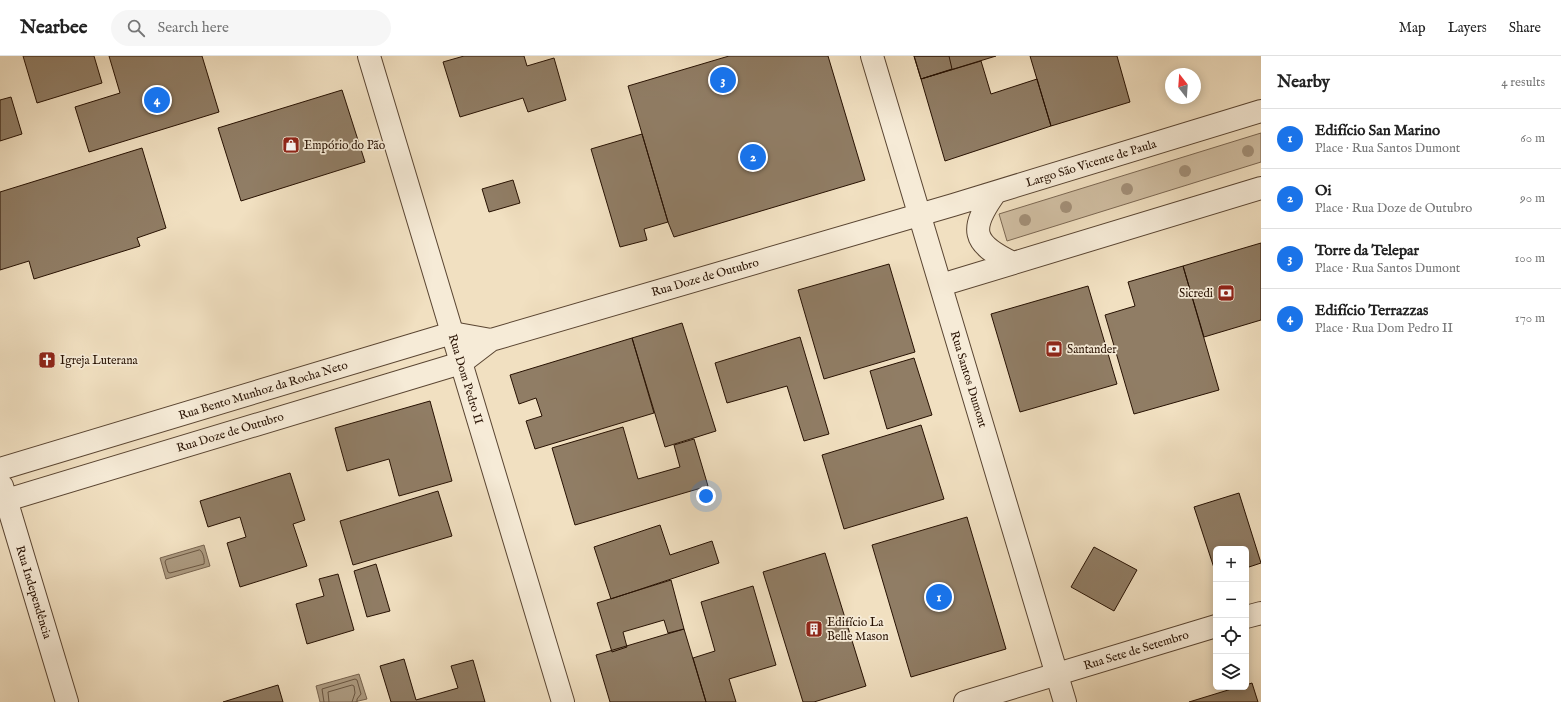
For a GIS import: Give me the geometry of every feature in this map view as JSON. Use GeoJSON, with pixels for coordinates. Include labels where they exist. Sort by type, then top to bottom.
{"type":"FeatureCollection","features":[{"type":"Feature","properties":{"kind":"street","name":"Rua Dom Pedro II"},"geometry":{"type":"LineString","coordinates":[[369,56],[563,702]]}},
{"type":"Feature","properties":{"kind":"street","name":"Rua Santos Dumont"},"geometry":{"type":"LineString","coordinates":[[872,56],[1065,702]]}},
{"type":"Feature","properties":{"kind":"street","name":"Largo São Vicente de Paula"},"geometry":{"type":"LineString","coordinates":[[920,214],[1261,111]]}},
{"type":"Feature","properties":{"kind":"street"},"geometry":{"type":"LineString","coordinates":[[941,285],[1261,188]]}},
{"type":"Feature","properties":{"kind":"street"},"geometry":{"type":"LineString","coordinates":[[996,192],[980,216],[978,225],[979,234],[985,247],[994,254],[1013,263]]}},
{"type":"Feature","properties":{"kind":"street","name":"Rua Doze de Outubro"},"geometry":{"type":"LineString","coordinates":[[491,340],[920,214]]}},
{"type":"Feature","properties":{"kind":"street","name":"Rua Bento Munhoz da Rocha Neto"},"geometry":{"type":"LineString","coordinates":[[0,469],[452,333],[491,340]]}},
{"type":"Feature","properties":{"kind":"street"},"geometry":{"type":"LineString","coordinates":[[461,363],[491,340]]}},
{"type":"Feature","properties":{"kind":"street","name":"Rua Doze de Outubro"},"geometry":{"type":"LineString","coordinates":[[2,494],[461,363]]}},
{"type":"Feature","properties":{"kind":"street","name":"Rua Independência"},"geometry":{"type":"LineString","coordinates":[[2,494],[67,702]]}},
{"type":"Feature","properties":{"kind":"street"},"geometry":{"type":"LineString","coordinates":[[1249,616],[1261,613]]}},
{"type":"Feature","properties":{"kind":"street","name":"Rua Sete de Setembro"},"geometry":{"type":"LineString","coordinates":[[965,702],[1213,627]]}},
{"type":"Feature","properties":{"kind":"shaded area"},"geometry":{"type":"Polygon","coordinates":[[[1261,133],[1261,162],[1007,241],[999,214],[1261,133]]]}},
{"type":"Feature","properties":{"kind":"water"},"geometry":{"type":"Polygon","coordinates":[[[204,545],[210,566],[166,579],[160,558],[204,545]]]}},
{"type":"Feature","properties":{"kind":"water"},"geometry":{"type":"Polygon","coordinates":[[[359,674],[367,699],[354,702],[320,702],[316,686],[359,674]]]}},
{"type":"Feature","properties":{"kind":"building"},"geometry":{"type":"Polygon","coordinates":[[[23,56],[94,56],[102,83],[37,103],[23,56]]]}},
{"type":"Feature","properties":{"kind":"building"},"geometry":{"type":"Polygon","coordinates":[[[109,56],[202,56],[219,112],[89,152],[75,107],[120,93],[109,56]]]}},
{"type":"Feature","properties":{"kind":"building"},"geometry":{"type":"Polygon","coordinates":[[[464,56],[524,56],[527,66],[554,58],[566,100],[528,112],[523,98],[460,117],[443,62],[464,56]]]}},
{"type":"Feature","properties":{"kind":"building"},"geometry":{"type":"Polygon","coordinates":[[[729,56],[828,56],[865,180],[674,237],[668,222],[628,86],[729,56]]]}},
{"type":"Feature","properties":{"kind":"building"},"geometry":{"type":"Polygon","coordinates":[[[914,56],[996,56],[921,79],[914,56]]]}},
{"type":"Feature","properties":{"kind":"building"},"geometry":{"type":"Polygon","coordinates":[[[914,56],[949,56],[952,69],[921,79],[914,56]]]}},
{"type":"Feature","properties":{"kind":"building"},"geometry":{"type":"Polygon","coordinates":[[[1030,56],[1117,56],[1130,102],[1051,126],[1030,56]]]}},
{"type":"Feature","properties":{"kind":"building"},"geometry":{"type":"Polygon","coordinates":[[[981,61],[991,94],[1037,79],[1051,126],[945,161],[921,79],[981,61]]]}},
{"type":"Feature","properties":{"kind":"building"},"geometry":{"type":"Polygon","coordinates":[[[723,67],[732,70],[735,79],[732,88],[723,91],[714,88],[711,79],[714,70],[723,67]]]}},
{"type":"Feature","properties":{"kind":"building","name":"Empório do Pão"},"geometry":{"type":"Polygon","coordinates":[[[342,90],[365,162],[241,201],[218,128],[342,90]]]}},
{"type":"Feature","properties":{"kind":"building"},"geometry":{"type":"Polygon","coordinates":[[[11,97],[22,134],[0,141],[0,100],[11,97]]]}},
{"type":"Feature","properties":{"kind":"building"},"geometry":{"type":"Polygon","coordinates":[[[642,134],[668,222],[644,229],[647,240],[620,247],[591,149],[642,134]]]}},
{"type":"Feature","properties":{"kind":"building"},"geometry":{"type":"Polygon","coordinates":[[[142,148],[166,228],[137,238],[140,246],[34,279],[29,261],[0,270],[0,192],[142,148]]]}},
{"type":"Feature","properties":{"kind":"building"},"geometry":{"type":"Polygon","coordinates":[[[513,180],[520,203],[489,212],[482,189],[513,180]]]}},
{"type":"Feature","properties":{"kind":"building","name":"Sicredi"},"geometry":{"type":"Polygon","coordinates":[[[1261,243],[1261,320],[1204,337],[1183,266],[1261,243]]]}},
{"type":"Feature","properties":{"kind":"building"},"geometry":{"type":"Polygon","coordinates":[[[889,264],[915,352],[824,379],[798,290],[889,264]]]}},
{"type":"Feature","properties":{"kind":"building"},"geometry":{"type":"Polygon","coordinates":[[[1183,266],[1219,390],[1134,414],[1105,315],[1135,306],[1128,282],[1183,266]]]}},
{"type":"Feature","properties":{"kind":"building","name":"Santander"},"geometry":{"type":"Polygon","coordinates":[[[1088,286],[1117,384],[1020,412],[991,314],[1088,286]]]}},
{"type":"Feature","properties":{"kind":"building"},"geometry":{"type":"Polygon","coordinates":[[[682,323],[716,431],[665,447],[632,338],[682,323]]]}},
{"type":"Feature","properties":{"kind":"building"},"geometry":{"type":"Polygon","coordinates":[[[800,337],[829,434],[804,441],[787,386],[727,403],[715,363],[800,337]]]}},
{"type":"Feature","properties":{"kind":"building"},"geometry":{"type":"Polygon","coordinates":[[[632,338],[654,413],[535,449],[526,421],[542,416],[536,398],[519,404],[510,375],[632,338]]]}},
{"type":"Feature","properties":{"kind":"building"},"geometry":{"type":"Polygon","coordinates":[[[914,358],[932,415],[887,429],[870,371],[914,358]]]}},
{"type":"Feature","properties":{"kind":"building"},"geometry":{"type":"Polygon","coordinates":[[[430,401],[452,481],[399,496],[389,459],[347,471],[335,428],[430,401]]]}},
{"type":"Feature","properties":{"kind":"building"},"geometry":{"type":"Polygon","coordinates":[[[921,425],[944,499],[844,529],[822,455],[921,425]]]}},
{"type":"Feature","properties":{"kind":"building"},"geometry":{"type":"Polygon","coordinates":[[[623,427],[638,479],[680,467],[674,445],[694,439],[708,486],[575,525],[552,448],[623,427]]]}},
{"type":"Feature","properties":{"kind":"building"},"geometry":{"type":"Polygon","coordinates":[[[290,473],[305,520],[293,524],[307,566],[240,587],[227,543],[246,537],[240,517],[208,527],[200,501],[290,473]]]}},
{"type":"Feature","properties":{"kind":"building"},"geometry":{"type":"Polygon","coordinates":[[[438,491],[452,536],[353,565],[340,521],[438,491]]]}},
{"type":"Feature","properties":{"kind":"building"},"geometry":{"type":"Polygon","coordinates":[[[1239,493],[1261,563],[1249,567],[1249,546],[1213,546],[1213,565],[1194,507],[1239,493]]]}},
{"type":"Feature","properties":{"kind":"building"},"geometry":{"type":"Polygon","coordinates":[[[967,517],[1006,649],[911,677],[872,545],[967,517]]]}},
{"type":"Feature","properties":{"kind":"building"},"geometry":{"type":"Polygon","coordinates":[[[660,525],[670,555],[712,541],[719,563],[611,599],[594,547],[660,525]]]}},
{"type":"Feature","properties":{"kind":"building"},"geometry":{"type":"Polygon","coordinates":[[[1094,547],[1137,570],[1114,611],[1071,587],[1094,547]]]}},
{"type":"Feature","properties":{"kind":"building","name":"Edifício La Belle Mason"},"geometry":{"type":"Polygon","coordinates":[[[825,553],[866,686],[814,702],[803,702],[763,572],[825,553]]]}},
{"type":"Feature","properties":{"kind":"building"},"geometry":{"type":"Polygon","coordinates":[[[376,564],[390,611],[367,617],[354,571],[376,564]]]}},
{"type":"Feature","properties":{"kind":"building"},"geometry":{"type":"Polygon","coordinates":[[[338,574],[354,630],[307,644],[296,604],[324,596],[319,579],[338,574]]]}},
{"type":"Feature","properties":{"kind":"building"},"geometry":{"type":"Polygon","coordinates":[[[671,580],[684,629],[668,633],[664,620],[623,632],[627,647],[612,652],[597,603],[671,580]]]}},
{"type":"Feature","properties":{"kind":"building"},"geometry":{"type":"Polygon","coordinates":[[[753,586],[776,665],[729,679],[736,702],[706,702],[693,658],[715,651],[701,602],[753,586]]]}},
{"type":"Feature","properties":{"kind":"building"},"geometry":{"type":"Polygon","coordinates":[[[684,629],[706,702],[610,702],[596,655],[684,629]]]}},
{"type":"Feature","properties":{"kind":"building"},"geometry":{"type":"Polygon","coordinates":[[[404,659],[416,700],[458,688],[451,666],[473,660],[485,702],[391,702],[380,666],[404,659]]]}},
{"type":"Feature","properties":{"kind":"building"},"geometry":{"type":"Polygon","coordinates":[[[1252,683],[1258,702],[1189,702],[1228,690],[1249,690],[1249,684],[1252,683]]]}},
{"type":"Feature","properties":{"kind":"building"},"geometry":{"type":"Polygon","coordinates":[[[278,685],[283,702],[223,702],[278,685]]]}},
{"type":"Feature","properties":{"kind":"place","name":"Torre da Telepar"},"geometry":{"type":"Point","coordinates":[723,80]}},
{"type":"Feature","properties":{"kind":"place","name":"Edifício Terrazzas"},"geometry":{"type":"Point","coordinates":[157,100]}},
{"type":"Feature","properties":{"kind":"place","name":"Empório do Pão"},"geometry":{"type":"Point","coordinates":[291,145]}},
{"type":"Feature","properties":{"kind":"place","name":"Oi"},"geometry":{"type":"Point","coordinates":[753,157]}},
{"type":"Feature","properties":{"kind":"place","name":"Sicredi"},"geometry":{"type":"Point","coordinates":[1226,293]}},
{"type":"Feature","properties":{"kind":"place","name":"Santander"},"geometry":{"type":"Point","coordinates":[1054,349]}},
{"type":"Feature","properties":{"kind":"place","name":"Igreja Luterana"},"geometry":{"type":"Point","coordinates":[47,360]}},
{"type":"Feature","properties":{"kind":"place","name":"Edifício San Marino"},"geometry":{"type":"Point","coordinates":[939,597]}},
{"type":"Feature","properties":{"kind":"place","name":"Edifício La Belle Mason"},"geometry":{"type":"Point","coordinates":[814,629]}}]}
